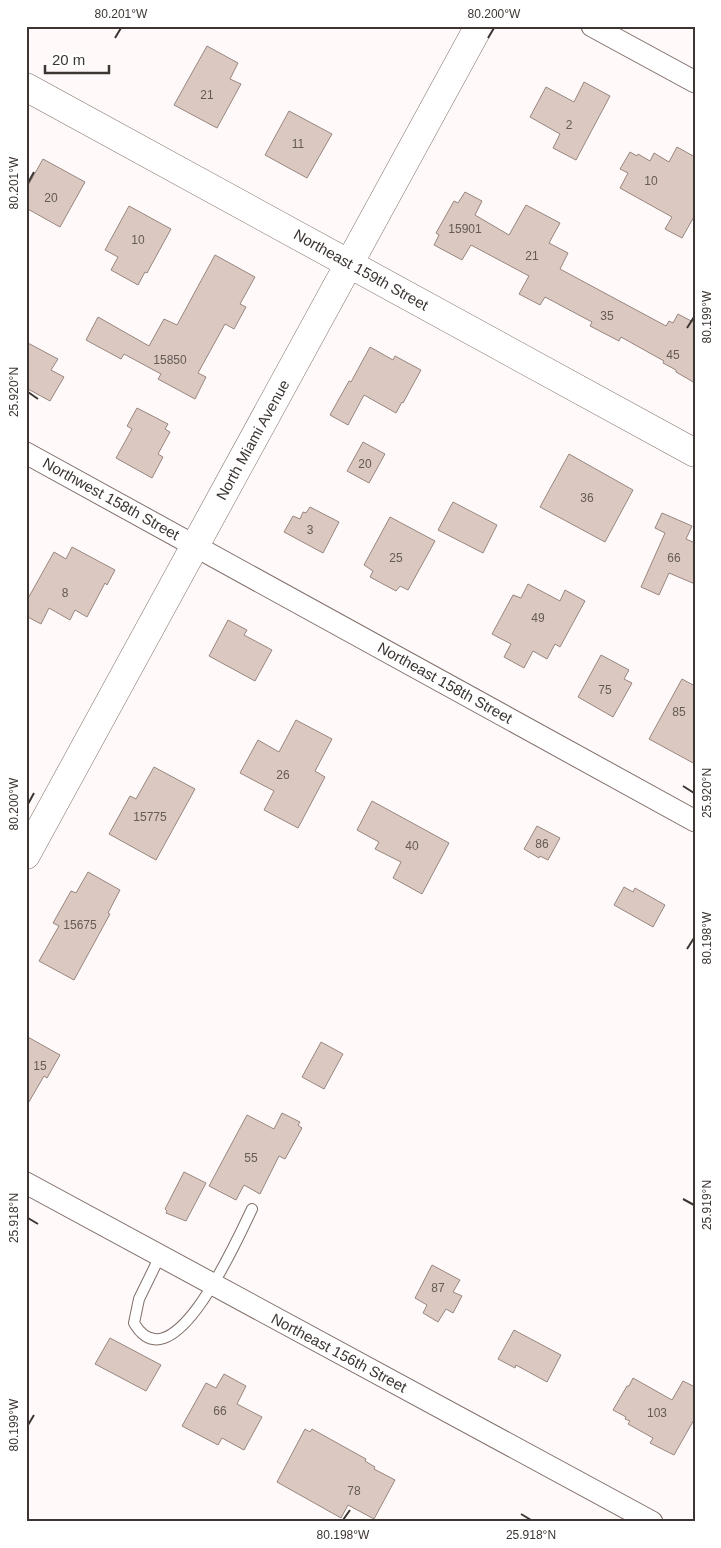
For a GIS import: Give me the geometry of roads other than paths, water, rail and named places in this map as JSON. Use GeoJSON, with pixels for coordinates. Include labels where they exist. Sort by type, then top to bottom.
{"type":"FeatureCollection","features":[{"type":"Feature","properties":{"kind":"street","name":"North Miami Avenue"},"geometry":{"type":"LineString","coordinates":[[26,855],[479,26]]}},
{"type":"Feature","properties":{"kind":"street"},"geometry":{"type":"LineString","coordinates":[[592,26],[695,82]]}},
{"type":"Feature","properties":{"kind":"street","name":"Northeast 159th Street"},"geometry":{"type":"LineString","coordinates":[[26,87],[350,263],[695,454]]}},
{"type":"Feature","properties":{"kind":"street","name":"Northwest 158th Street"},"geometry":{"type":"LineString","coordinates":[[26,453],[196,544]]}},
{"type":"Feature","properties":{"kind":"street","name":"Northeast 158th Street"},"geometry":{"type":"LineString","coordinates":[[196,544],[695,821]]}},
{"type":"Feature","properties":{"kind":"street","name":"Northeast 156th Street"},"geometry":{"type":"LineString","coordinates":[[26,1183],[652,1522]]}},
{"type":"Feature","properties":{"kind":"lane"},"geometry":{"type":"LineString","coordinates":[[160,1256],[139,1299],[134,1323],[141,1334],[156,1340],[167,1338],[182,1327],[214,1285],[252,1209]]}}]}
